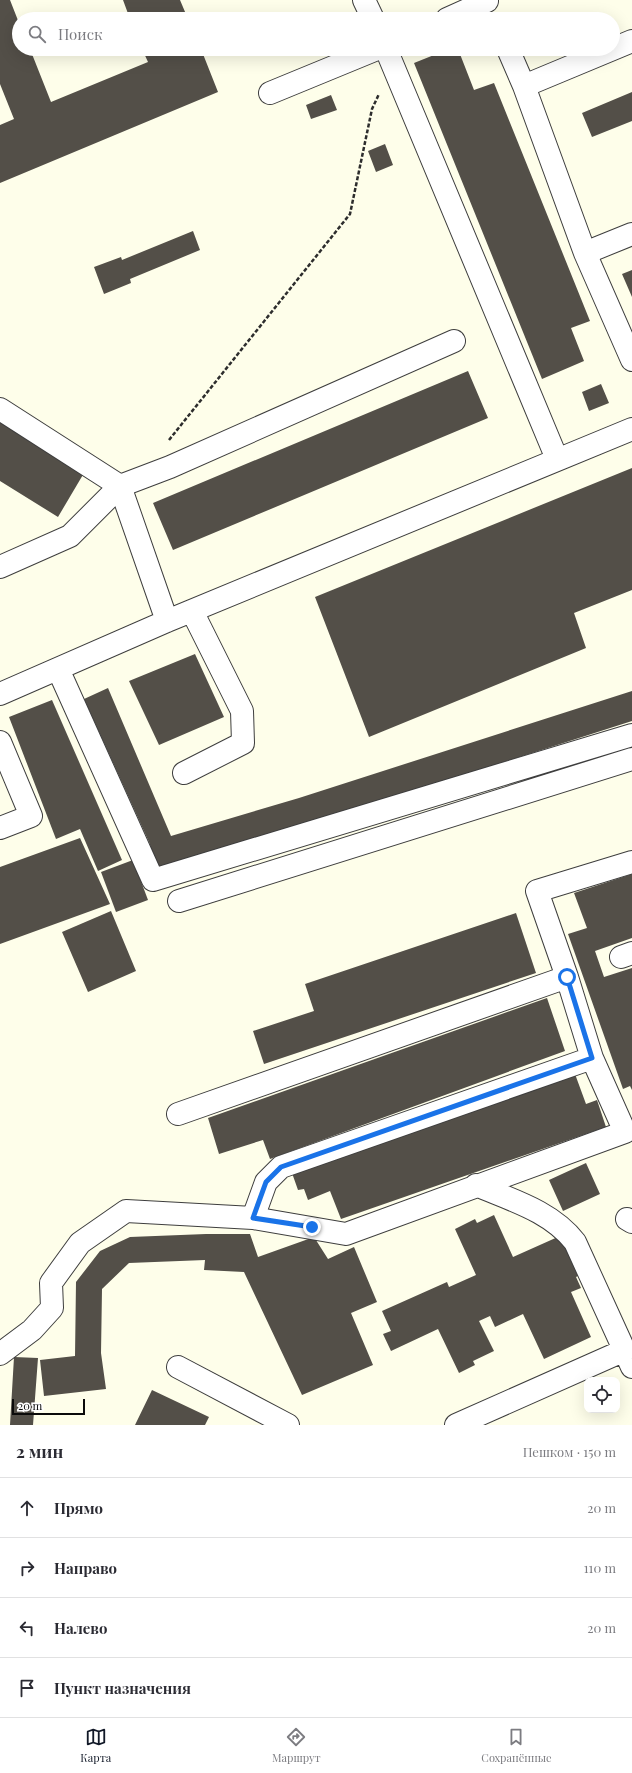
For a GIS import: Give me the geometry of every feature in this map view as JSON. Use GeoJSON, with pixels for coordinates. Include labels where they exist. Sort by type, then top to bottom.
{"type":"FeatureCollection","features":[{"type":"Feature","properties":{"kind":"street"},"geometry":{"type":"LineString","coordinates":[[364,0],[369,12]]}},
{"type":"Feature","properties":{"kind":"street"},"geometry":{"type":"LineString","coordinates":[[472,12],[490,7]]}},
{"type":"Feature","properties":{"kind":"street"},"geometry":{"type":"LineString","coordinates":[[620,46],[632,41]]}},
{"type":"Feature","properties":{"kind":"street"},"geometry":{"type":"LineString","coordinates":[[270,93],[360,56]]}},
{"type":"Feature","properties":{"kind":"street"},"geometry":{"type":"LineString","coordinates":[[511,56],[524,86],[585,253],[632,360]]}},
{"type":"Feature","properties":{"kind":"street"},"geometry":{"type":"LineString","coordinates":[[524,86],[596,56]]}},
{"type":"Feature","properties":{"kind":"street"},"geometry":{"type":"LineString","coordinates":[[389,57],[557,459]]}},
{"type":"Feature","properties":{"kind":"street"},"geometry":{"type":"LineString","coordinates":[[585,253],[632,234]]}},
{"type":"Feature","properties":{"kind":"street"},"geometry":{"type":"LineString","coordinates":[[0,567],[70,536],[120,486],[170,467],[454,341]]}},
{"type":"Feature","properties":{"kind":"street"},"geometry":{"type":"LineString","coordinates":[[0,409],[120,486],[167,621]]}},
{"type":"Feature","properties":{"kind":"street"},"geometry":{"type":"LineString","coordinates":[[0,694],[167,621],[632,429]]}},
{"type":"Feature","properties":{"kind":"street"},"geometry":{"type":"LineString","coordinates":[[184,773],[243,743],[242,711],[192,611]]}},
{"type":"Feature","properties":{"kind":"street"},"geometry":{"type":"LineString","coordinates":[[58,669],[153,880],[632,735]]}},
{"type":"Feature","properties":{"kind":"street"},"geometry":{"type":"LineString","coordinates":[[0,742],[31,816],[0,828]]}},
{"type":"Feature","properties":{"kind":"street"},"geometry":{"type":"LineString","coordinates":[[179,901],[632,759]]}},
{"type":"Feature","properties":{"kind":"street"},"geometry":{"type":"LineString","coordinates":[[0,1354],[32,1330],[52,1308],[51,1283],[80,1243],[126,1211],[253,1218],[346,1234],[629,1130],[592,1058],[567,977],[537,891],[632,862]]}},
{"type":"Feature","properties":{"kind":"street"},"geometry":{"type":"LineString","coordinates":[[178,1114],[567,977]]}},
{"type":"Feature","properties":{"kind":"street"},"geometry":{"type":"LineString","coordinates":[[253,1218],[266,1182],[281,1167],[592,1058]]}},
{"type":"Feature","properties":{"kind":"street"},"geometry":{"type":"LineString","coordinates":[[456,1425],[628,1358],[575,1242],[567,1232],[550,1218],[476,1185]]}},
{"type":"Feature","properties":{"kind":"street"},"geometry":{"type":"LineString","coordinates":[[178,1367],[288,1425]]}},
{"type":"Feature","properties":{"kind":"path"},"geometry":{"type":"LineString","coordinates":[[170,467],[162,448],[350,214],[372,109],[389,57]]}},
{"type":"Feature","properties":{"kind":"building"},"geometry":{"type":"Polygon","coordinates":[[[0,0],[10,0],[15,12],[12,12],[12,56],[33,56],[51,102],[148,62],[145,56],[204,56],[218,92],[0,183],[0,125],[14,119],[0,84],[0,0]]]}},
{"type":"Feature","properties":{"kind":"building"},"geometry":{"type":"Polygon","coordinates":[[[123,0],[180,0],[185,12],[127,12],[123,0]]]}},
{"type":"Feature","properties":{"kind":"building"},"geometry":{"type":"Polygon","coordinates":[[[432,56],[461,56],[474,90],[494,83],[590,321],[571,328],[584,361],[542,379],[414,63],[432,56]]]}},
{"type":"Feature","properties":{"kind":"building"},"geometry":{"type":"Polygon","coordinates":[[[632,92],[632,121],[592,137],[582,113],[632,92]]]}},
{"type":"Feature","properties":{"kind":"building"},"geometry":{"type":"Polygon","coordinates":[[[331,95],[337,110],[311,119],[306,105],[331,95]]]}},
{"type":"Feature","properties":{"kind":"building"},"geometry":{"type":"Polygon","coordinates":[[[385,144],[393,165],[376,172],[368,151],[385,144]]]}},
{"type":"Feature","properties":{"kind":"building"},"geometry":{"type":"Polygon","coordinates":[[[193,231],[200,250],[130,279],[131,283],[104,294],[94,267],[121,257],[122,260],[193,231]]]}},
{"type":"Feature","properties":{"kind":"building"},"geometry":{"type":"Polygon","coordinates":[[[632,270],[632,297],[622,274],[632,270]]]}},
{"type":"Feature","properties":{"kind":"building"},"geometry":{"type":"Polygon","coordinates":[[[468,371],[488,418],[173,550],[153,503],[468,371]]]}},
{"type":"Feature","properties":{"kind":"building"},"geometry":{"type":"Polygon","coordinates":[[[601,384],[609,403],[589,411],[582,392],[601,384]]]}},
{"type":"Feature","properties":{"kind":"building"},"geometry":{"type":"Polygon","coordinates":[[[0,421],[84,473],[58,517],[0,481],[0,421]]]}},
{"type":"Feature","properties":{"kind":"building"},"geometry":{"type":"Polygon","coordinates":[[[632,468],[632,590],[574,613],[586,648],[369,737],[315,597],[632,468]]]}},
{"type":"Feature","properties":{"kind":"building"},"geometry":{"type":"Polygon","coordinates":[[[195,654],[224,717],[159,745],[129,681],[195,654]]]}},
{"type":"Feature","properties":{"kind":"building"},"geometry":{"type":"Polygon","coordinates":[[[108,688],[171,836],[299,798],[632,691],[632,721],[307,825],[158,869],[149,842],[84,699],[108,688]]]}},
{"type":"Feature","properties":{"kind":"building"},"geometry":{"type":"Polygon","coordinates":[[[52,700],[122,860],[98,871],[80,829],[56,839],[9,717],[52,700]]]}},
{"type":"Feature","properties":{"kind":"building"},"geometry":{"type":"Polygon","coordinates":[[[80,838],[110,904],[0,944],[0,867],[80,838]]]}},
{"type":"Feature","properties":{"kind":"building"},"geometry":{"type":"Polygon","coordinates":[[[133,860],[148,900],[116,912],[101,872],[133,860]]]}},
{"type":"Feature","properties":{"kind":"building"},"geometry":{"type":"Polygon","coordinates":[[[632,874],[632,938],[595,951],[604,977],[632,968],[632,1090],[630,1086],[623,1089],[568,934],[587,928],[574,893],[632,874]]]}},
{"type":"Feature","properties":{"kind":"building"},"geometry":{"type":"Polygon","coordinates":[[[111,911],[136,971],[88,992],[62,932],[111,911]]]}},
{"type":"Feature","properties":{"kind":"building"},"geometry":{"type":"Polygon","coordinates":[[[516,913],[536,973],[264,1064],[253,1031],[314,1011],[305,984],[516,913]]]}},
{"type":"Feature","properties":{"kind":"building"},"geometry":{"type":"Polygon","coordinates":[[[547,998],[565,1051],[270,1159],[263,1140],[219,1154],[208,1118],[547,998]]]}},
{"type":"Feature","properties":{"kind":"building"},"geometry":{"type":"Polygon","coordinates":[[[575,1074],[586,1104],[597,1100],[606,1127],[341,1219],[330,1191],[308,1200],[304,1189],[298,1190],[292,1173],[575,1074]]]}},
{"type":"Feature","properties":{"kind":"building"},"geometry":{"type":"Polygon","coordinates":[[[586,1163],[600,1194],[563,1211],[549,1180],[586,1163]]]}},
{"type":"Feature","properties":{"kind":"building"},"geometry":{"type":"Polygon","coordinates":[[[494,1215],[513,1257],[560,1236],[578,1276],[576,1277],[581,1288],[571,1292],[591,1337],[544,1359],[523,1314],[495,1327],[490,1316],[479,1321],[494,1351],[473,1361],[475,1365],[459,1373],[438,1329],[391,1351],[383,1334],[391,1331],[382,1311],[447,1282],[449,1287],[476,1275],[455,1229],[475,1219],[477,1223],[494,1215]]]}},
{"type":"Feature","properties":{"kind":"building"},"geometry":{"type":"Polygon","coordinates":[[[250,1234],[258,1257],[314,1237],[328,1259],[354,1247],[377,1302],[351,1313],[373,1365],[302,1395],[244,1272],[204,1270],[205,1260],[129,1263],[102,1289],[101,1353],[106,1389],[44,1396],[40,1360],[75,1356],[76,1282],[100,1251],[130,1237],[250,1234]]]}},
{"type":"Feature","properties":{"kind":"building"},"geometry":{"type":"Polygon","coordinates":[[[14,1357],[38,1358],[33,1425],[10,1425],[14,1357]]]}},
{"type":"Feature","properties":{"kind":"building"},"geometry":{"type":"Polygon","coordinates":[[[152,1390],[209,1417],[205,1425],[135,1425],[152,1390]]]}},
{"type":"Feature","properties":{"kind":"route"},"geometry":{"type":"LineString","coordinates":[[312,1227],[253,1218],[266,1182],[281,1167],[592,1058],[567,977]]}}]}
